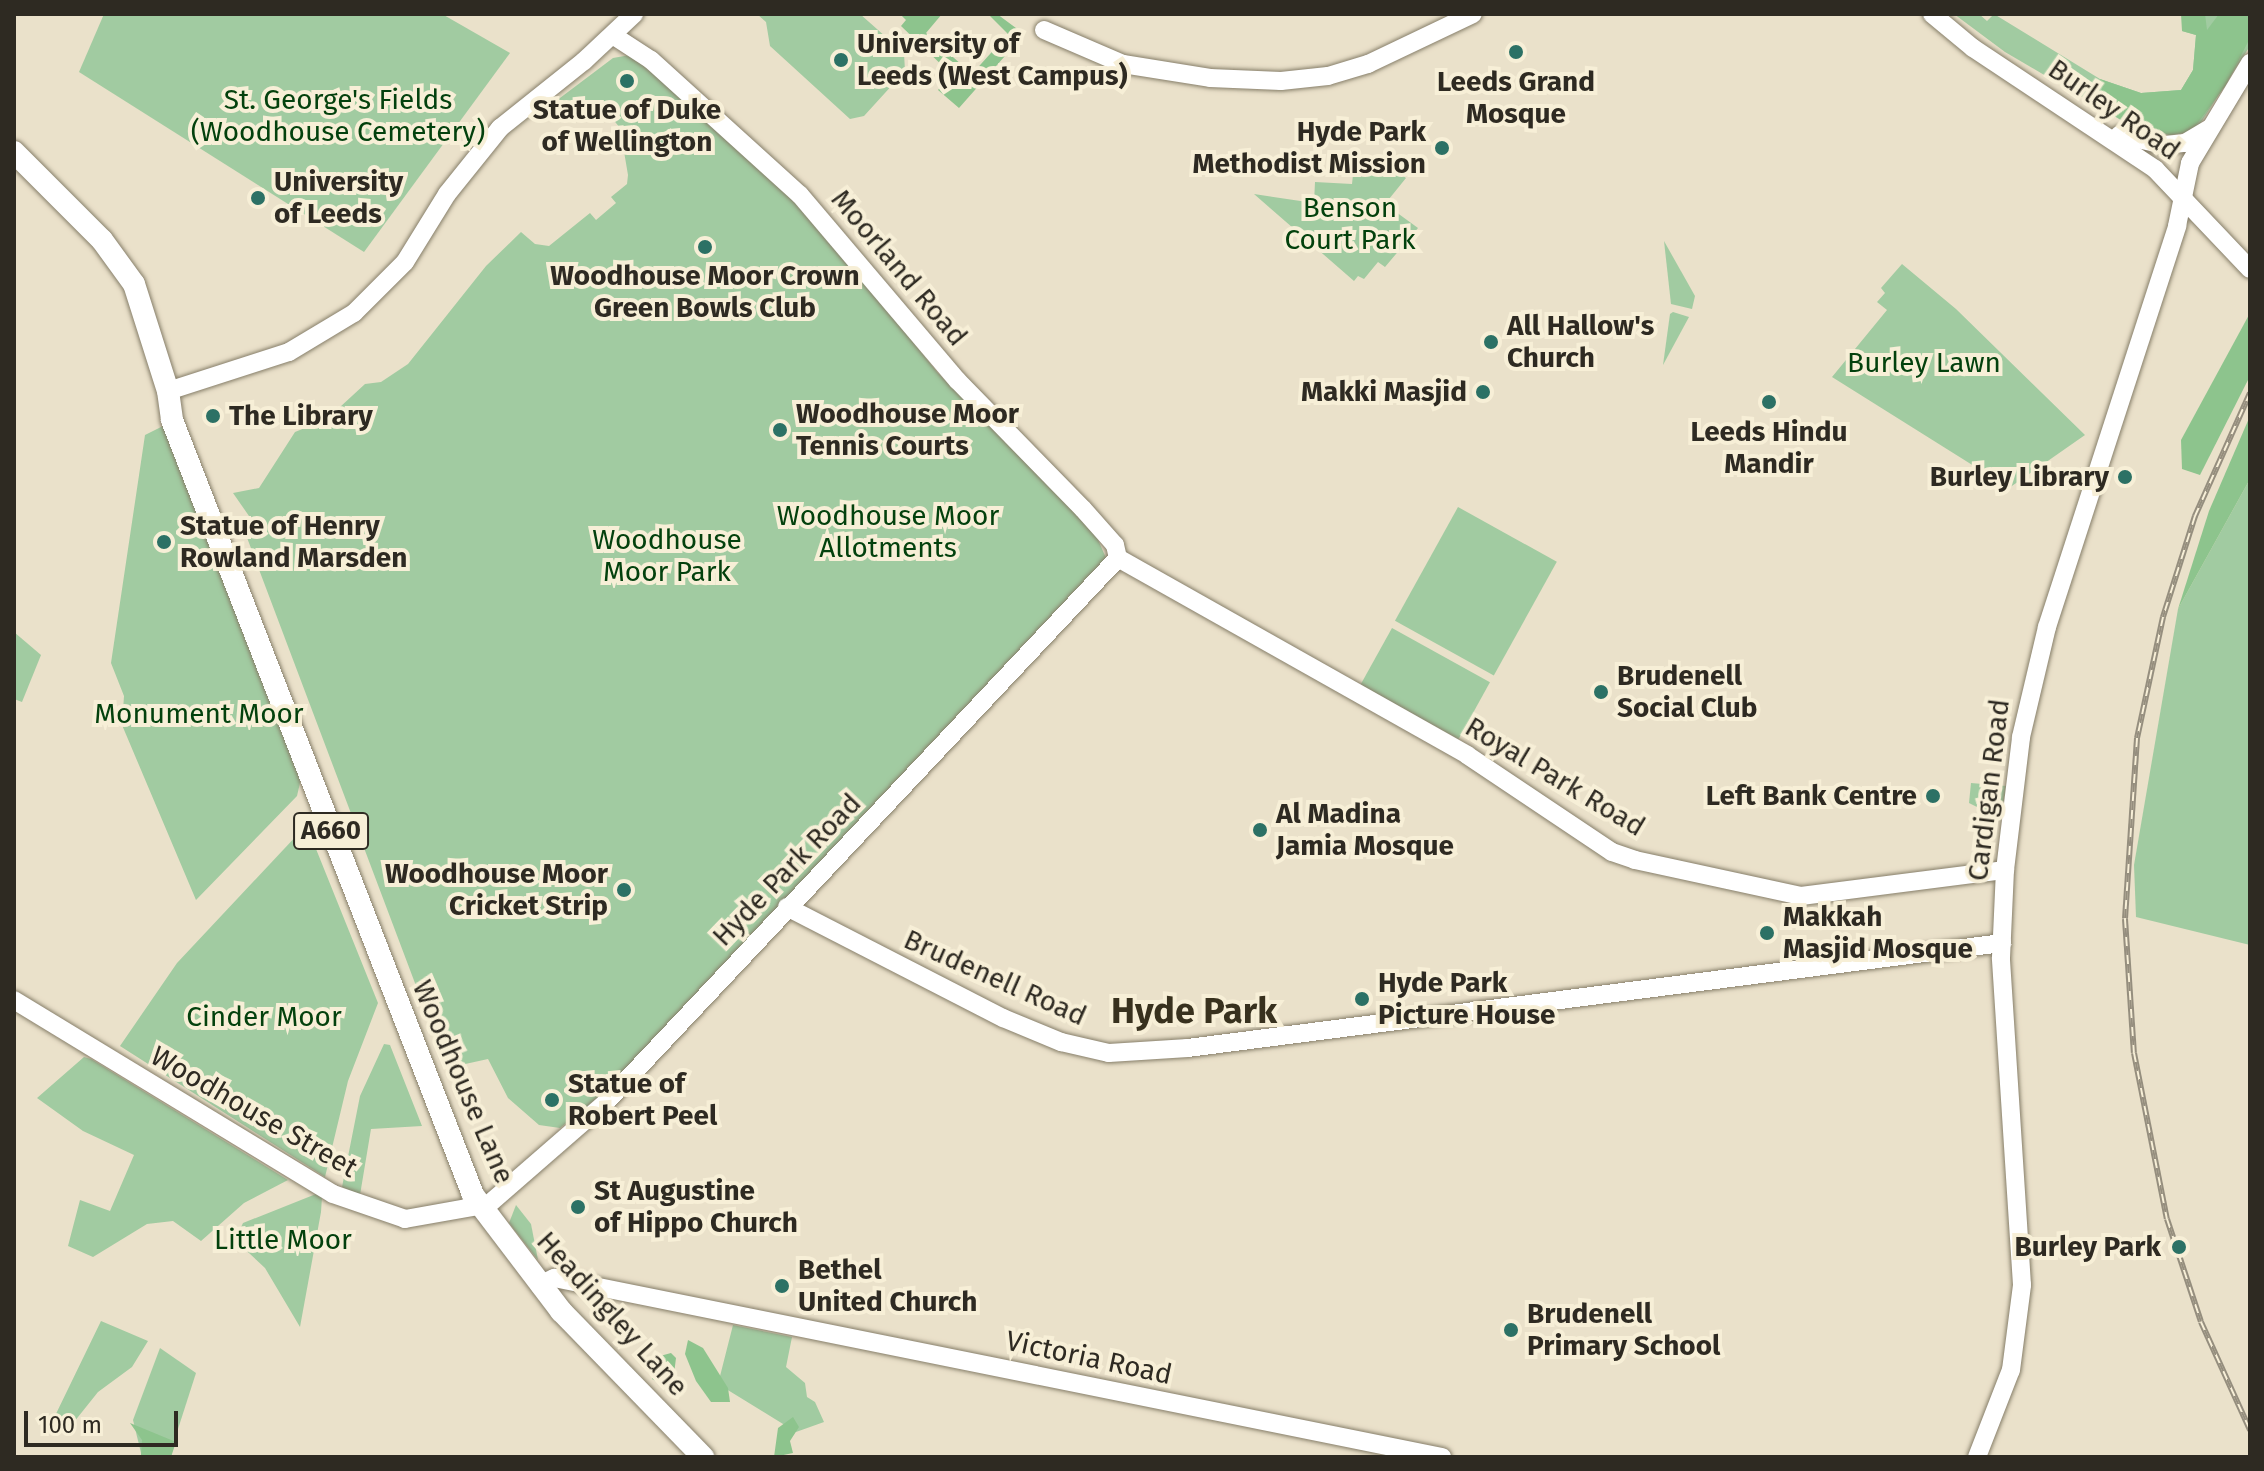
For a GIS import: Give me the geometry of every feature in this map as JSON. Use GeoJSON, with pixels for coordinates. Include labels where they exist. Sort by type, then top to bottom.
{"type":"FeatureCollection","features":[{"type":"Feature","properties":{"kind":"highway","name":"Woodhouse Lane"},"geometry":{"type":"LineString","coordinates":[[14,152],[126,270],[168,391],[184,408],[482,1206]]}},
{"type":"Feature","properties":{"kind":"highway","name":"Headingley Lane"},"geometry":{"type":"LineString","coordinates":[[482,1206],[539,1285],[703,1457]]}},
{"type":"Feature","properties":{"kind":"street"},"geometry":{"type":"LineString","coordinates":[[168,391],[289,352],[354,313],[405,262],[447,194],[500,128],[614,36],[634,14]]}},
{"type":"Feature","properties":{"kind":"street"},"geometry":{"type":"LineString","coordinates":[[1044,30],[1123,64],[1210,78],[1281,81],[1328,76],[1368,64],[1473,14]]}},
{"type":"Feature","properties":{"kind":"street","name":"Burley Road"},"geometry":{"type":"LineString","coordinates":[[1932,14],[1973,48],[2091,123],[2181,193],[2250,269]]}},
{"type":"Feature","properties":{"kind":"street","name":"Moorland Road"},"geometry":{"type":"LineString","coordinates":[[614,36],[651,60],[800,195],[957,380],[1115,545],[1118,558]]}},
{"type":"Feature","properties":{"kind":"street","name":"Cardigan Road"},"geometry":{"type":"LineString","coordinates":[[1977,1457],[2011,1370],[2022,1285],[2002,943],[2005,870],[2018,754],[2039,657],[2177,226],[2181,193],[2209,129],[2250,63]]}},
{"type":"Feature","properties":{"kind":"street"},"geometry":{"type":"LineString","coordinates":[[2091,123],[2131,141],[2165,145],[2185,143],[2209,129]]}},
{"type":"Feature","properties":{"kind":"street","name":"Royal Park Road"},"geometry":{"type":"LineString","coordinates":[[1118,558],[1467,755],[1624,856],[1679,873],[1801,896],[2005,870]]}},
{"type":"Feature","properties":{"kind":"street","name":"Hyde Park Road"},"geometry":{"type":"LineString","coordinates":[[482,1206],[536,1168],[605,1103],[1118,558]]}},
{"type":"Feature","properties":{"kind":"street","name":"Brudenell Road"},"geometry":{"type":"LineString","coordinates":[[787,907],[1003,1018],[1061,1042],[1109,1053],[1188,1048],[2002,943]]}},
{"type":"Feature","properties":{"kind":"street","name":"Woodhouse Street"},"geometry":{"type":"LineString","coordinates":[[14,1000],[333,1194],[405,1219],[482,1206]]}},
{"type":"Feature","properties":{"kind":"street","name":"Victoria Road"},"geometry":{"type":"LineString","coordinates":[[539,1285],[554,1278],[1442,1457]]}},
{"type":"Feature","properties":{"kind":"green space","name":"St. George's Fields (Woodhouse Cemetery)"},"geometry":{"type":"Polygon","coordinates":[[[104,14],[442,14],[510,53],[364,252],[79,72],[104,14]]]}},
{"type":"Feature","properties":{"kind":"green space"},"geometry":{"type":"Polygon","coordinates":[[[757,14],[860,14],[904,53],[905,71],[864,116],[850,119],[770,46],[766,22],[757,14]]]}},
{"type":"Feature","properties":{"kind":"green space"},"geometry":{"type":"Polygon","coordinates":[[[900,14],[942,14],[926,33],[972,74],[1008,34],[988,14],[997,14],[1020,31],[1020,39],[959,108],[938,90],[949,77],[948,71],[901,26],[906,20],[900,14]]]}},
{"type":"Feature","properties":{"kind":"green space"},"geometry":{"type":"Polygon","coordinates":[[[1954,14],[1979,14],[1987,21],[1994,14],[2100,79],[2141,93],[2181,90],[2193,70],[2196,35],[2182,31],[2183,14],[2250,14],[2250,46],[2200,124],[2191,132],[2170,135],[2131,126],[2005,52],[1954,14]]]}},
{"type":"Feature","properties":{"kind":"green space"},"geometry":{"type":"Polygon","coordinates":[[[2181,14],[2205,14],[2207,30],[2219,14],[2250,14],[2250,38],[2226,85],[2191,132],[2170,135],[2131,126],[2105,110],[2100,79],[2141,93],[2181,90],[2193,70],[2196,35],[2182,31],[2181,14]]]}},
{"type":"Feature","properties":{"kind":"green space","name":"Woodhouse Moor Park"},"geometry":{"type":"Polygon","coordinates":[[[630,55],[700,112],[817,222],[937,372],[1095,533],[1106,558],[601,1095],[560,1128],[539,1125],[508,1098],[488,1059],[447,1068],[246,535],[249,516],[233,493],[259,488],[295,432],[327,419],[365,384],[381,382],[408,364],[486,266],[521,232],[535,244],[549,246],[590,213],[596,220],[616,203],[611,197],[627,184],[628,175],[620,128],[608,113],[587,102],[556,101],[613,58],[630,55]]]}},
{"type":"Feature","properties":{"kind":"green space","name":"Benson Court Park"},"geometry":{"type":"Polygon","coordinates":[[[1382,160],[1406,178],[1385,204],[1418,228],[1385,267],[1378,262],[1364,279],[1358,276],[1354,281],[1254,194],[1314,203],[1315,182],[1352,184],[1354,165],[1382,168],[1382,160]]]}},
{"type":"Feature","properties":{"kind":"green space"},"geometry":{"type":"Polygon","coordinates":[[[1664,241],[1695,296],[1692,309],[1671,304],[1664,241]]]}},
{"type":"Feature","properties":{"kind":"green space","name":"Burley Lawn"},"geometry":{"type":"Polygon","coordinates":[[[1902,264],[1956,309],[2085,435],[2009,488],[1832,377],[1887,310],[1877,302],[1885,293],[1881,288],[1902,264]]]}},
{"type":"Feature","properties":{"kind":"green space"},"geometry":{"type":"Polygon","coordinates":[[[1673,312],[1689,317],[1663,365],[1670,314],[1673,312]]]}},
{"type":"Feature","properties":{"kind":"green space"},"geometry":{"type":"Polygon","coordinates":[[[2250,313],[2250,376],[2200,475],[2182,469],[2181,440],[2250,313]]]}},
{"type":"Feature","properties":{"kind":"green space"},"geometry":{"type":"Polygon","coordinates":[[[2250,416],[2250,479],[2178,609],[2209,511],[2250,416]]]}},
{"type":"Feature","properties":{"kind":"green space","name":"Monument Moor"},"geometry":{"type":"Polygon","coordinates":[[[165,425],[302,774],[297,796],[196,900],[122,725],[124,696],[111,663],[145,435],[165,425]]]}},
{"type":"Feature","properties":{"kind":"green space"},"geometry":{"type":"Polygon","coordinates":[[[2250,479],[2250,945],[2136,917],[2134,865],[2178,609],[2250,479]]]}},
{"type":"Feature","properties":{"kind":"green space"},"geometry":{"type":"Polygon","coordinates":[[[1458,507],[1557,562],[1494,675],[1395,621],[1458,507]]]}},
{"type":"Feature","properties":{"kind":"green space"},"geometry":{"type":"Polygon","coordinates":[[[1392,628],[1490,682],[1458,739],[1360,685],[1392,628]]]}},
{"type":"Feature","properties":{"kind":"green space"},"geometry":{"type":"Polygon","coordinates":[[[14,632],[41,655],[22,702],[14,699],[14,632]]]}},
{"type":"Feature","properties":{"kind":"green space"},"geometry":{"type":"Polygon","coordinates":[[[1971,783],[2006,786],[2001,819],[1969,803],[1971,783]]]}},
{"type":"Feature","properties":{"kind":"green space","name":"Cinder Moor"},"geometry":{"type":"Polygon","coordinates":[[[299,833],[312,839],[378,1003],[348,1081],[325,1177],[120,1046],[177,963],[299,833]]]}},
{"type":"Feature","properties":{"kind":"green space"},"geometry":{"type":"Polygon","coordinates":[[[384,1044],[390,1045],[422,1126],[371,1129],[360,1195],[342,1187],[360,1096],[384,1044]]]}},
{"type":"Feature","properties":{"kind":"green space"},"geometry":{"type":"Polygon","coordinates":[[[84,1057],[288,1180],[244,1203],[201,1241],[173,1221],[147,1224],[93,1257],[68,1246],[80,1200],[110,1211],[134,1155],[83,1131],[37,1098],[84,1057]]]}},
{"type":"Feature","properties":{"kind":"green space","name":"Little Moor"},"geometry":{"type":"Polygon","coordinates":[[[316,1194],[322,1197],[321,1212],[300,1327],[265,1268],[235,1240],[243,1223],[316,1194]]]}},
{"type":"Feature","properties":{"kind":"green space"},"geometry":{"type":"Polygon","coordinates":[[[516,1205],[531,1224],[538,1260],[509,1223],[516,1205]]]}},
{"type":"Feature","properties":{"kind":"green space"},"geometry":{"type":"Polygon","coordinates":[[[101,1321],[148,1341],[132,1367],[98,1392],[70,1427],[53,1420],[101,1321]]]}},
{"type":"Feature","properties":{"kind":"green space"},"geometry":{"type":"Polygon","coordinates":[[[733,1325],[792,1337],[786,1367],[805,1383],[807,1397],[815,1402],[824,1422],[796,1432],[718,1384],[733,1325]]]}},
{"type":"Feature","properties":{"kind":"green space"},"geometry":{"type":"Polygon","coordinates":[[[688,1340],[703,1348],[728,1388],[730,1402],[711,1402],[696,1381],[685,1354],[688,1340]]]}},
{"type":"Feature","properties":{"kind":"green space"},"geometry":{"type":"Polygon","coordinates":[[[160,1348],[196,1373],[169,1457],[142,1457],[133,1420],[160,1348]]]}},
{"type":"Feature","properties":{"kind":"green space"},"geometry":{"type":"Polygon","coordinates":[[[671,1353],[676,1358],[674,1374],[660,1383],[652,1379],[660,1356],[671,1353]]]}},
{"type":"Feature","properties":{"kind":"green space"},"geometry":{"type":"Polygon","coordinates":[[[793,1417],[799,1427],[790,1441],[793,1453],[774,1457],[778,1428],[793,1417]]]}},
{"type":"Feature","properties":{"kind":"green space"},"geometry":{"type":"Polygon","coordinates":[[[130,1423],[176,1442],[171,1457],[122,1457],[141,1455],[142,1440],[130,1423]]]}},
{"type":"Feature","properties":{"kind":"railway"},"geometry":{"type":"LineString","coordinates":[[2250,393],[2195,516],[2163,617],[2137,738],[2125,919],[2134,1053],[2167,1219],[2201,1322],[2250,1430]]}},
{"type":"Feature","properties":{"kind":"place","name":"Leeds Grand Mosque"},"geometry":{"type":"Point","coordinates":[1516,52]}},
{"type":"Feature","properties":{"kind":"place","name":"University of Leeds (West Campus)"},"geometry":{"type":"Point","coordinates":[841,60]}},
{"type":"Feature","properties":{"kind":"place","name":"Statue of Duke of Wellington"},"geometry":{"type":"Point","coordinates":[627,81]}},
{"type":"Feature","properties":{"kind":"place","name":"Hyde Park Methodist Mission"},"geometry":{"type":"Point","coordinates":[1442,148]}},
{"type":"Feature","properties":{"kind":"place","name":"University of Leeds"},"geometry":{"type":"Point","coordinates":[258,198]}},
{"type":"Feature","properties":{"kind":"place","name":"Woodhouse Moor Crown Green Bowls Club"},"geometry":{"type":"Point","coordinates":[705,247]}},
{"type":"Feature","properties":{"kind":"place","name":"All Hallow's Church"},"geometry":{"type":"Point","coordinates":[1491,342]}},
{"type":"Feature","properties":{"kind":"place","name":"Makki Masjid"},"geometry":{"type":"Point","coordinates":[1483,392]}},
{"type":"Feature","properties":{"kind":"place","name":"Leeds Hindu Mandir"},"geometry":{"type":"Point","coordinates":[1769,402]}},
{"type":"Feature","properties":{"kind":"place","name":"The Library"},"geometry":{"type":"Point","coordinates":[213,416]}},
{"type":"Feature","properties":{"kind":"place","name":"Woodhouse Moor Tennis Courts"},"geometry":{"type":"Point","coordinates":[780,430]}},
{"type":"Feature","properties":{"kind":"place","name":"Burley Library"},"geometry":{"type":"Point","coordinates":[2125,477]}},
{"type":"Feature","properties":{"kind":"place","name":"Statue of Henry Rowland Marsden"},"geometry":{"type":"Point","coordinates":[164,542]}},
{"type":"Feature","properties":{"kind":"place","name":"Brudenell Social Club"},"geometry":{"type":"Point","coordinates":[1601,692]}},
{"type":"Feature","properties":{"kind":"place","name":"Left Bank Centre"},"geometry":{"type":"Point","coordinates":[1933,796]}},
{"type":"Feature","properties":{"kind":"place","name":"Al Madina Jamia Mosque"},"geometry":{"type":"Point","coordinates":[1260,830]}},
{"type":"Feature","properties":{"kind":"place","name":"Woodhouse Moor Cricket Strip"},"geometry":{"type":"Point","coordinates":[624,890]}},
{"type":"Feature","properties":{"kind":"place","name":"Makkah Masjid Mosque"},"geometry":{"type":"Point","coordinates":[1767,933]}},
{"type":"Feature","properties":{"kind":"place","name":"Hyde Park Picture House"},"geometry":{"type":"Point","coordinates":[1362,999]}},
{"type":"Feature","properties":{"kind":"place","name":"Statue of Robert Peel"},"geometry":{"type":"Point","coordinates":[552,1100]}},
{"type":"Feature","properties":{"kind":"place","name":"St Augustine of Hippo Church"},"geometry":{"type":"Point","coordinates":[578,1207]}},
{"type":"Feature","properties":{"kind":"place","name":"Burley Park"},"geometry":{"type":"Point","coordinates":[2179,1247]}},
{"type":"Feature","properties":{"kind":"place","name":"Bethel United Church"},"geometry":{"type":"Point","coordinates":[782,1286]}},
{"type":"Feature","properties":{"kind":"place","name":"Brudenell Primary School"},"geometry":{"type":"Point","coordinates":[1511,1330]}},
{"type":"Feature","properties":{"kind":"district","name":"Hyde Park"},"geometry":{"type":"Point","coordinates":[1194,1012]}},
{"type":"Feature","properties":{"kind":"park label","name":"Woodhouse Moor Allotments"},"geometry":{"type":"Point","coordinates":[888,532]}}]}
